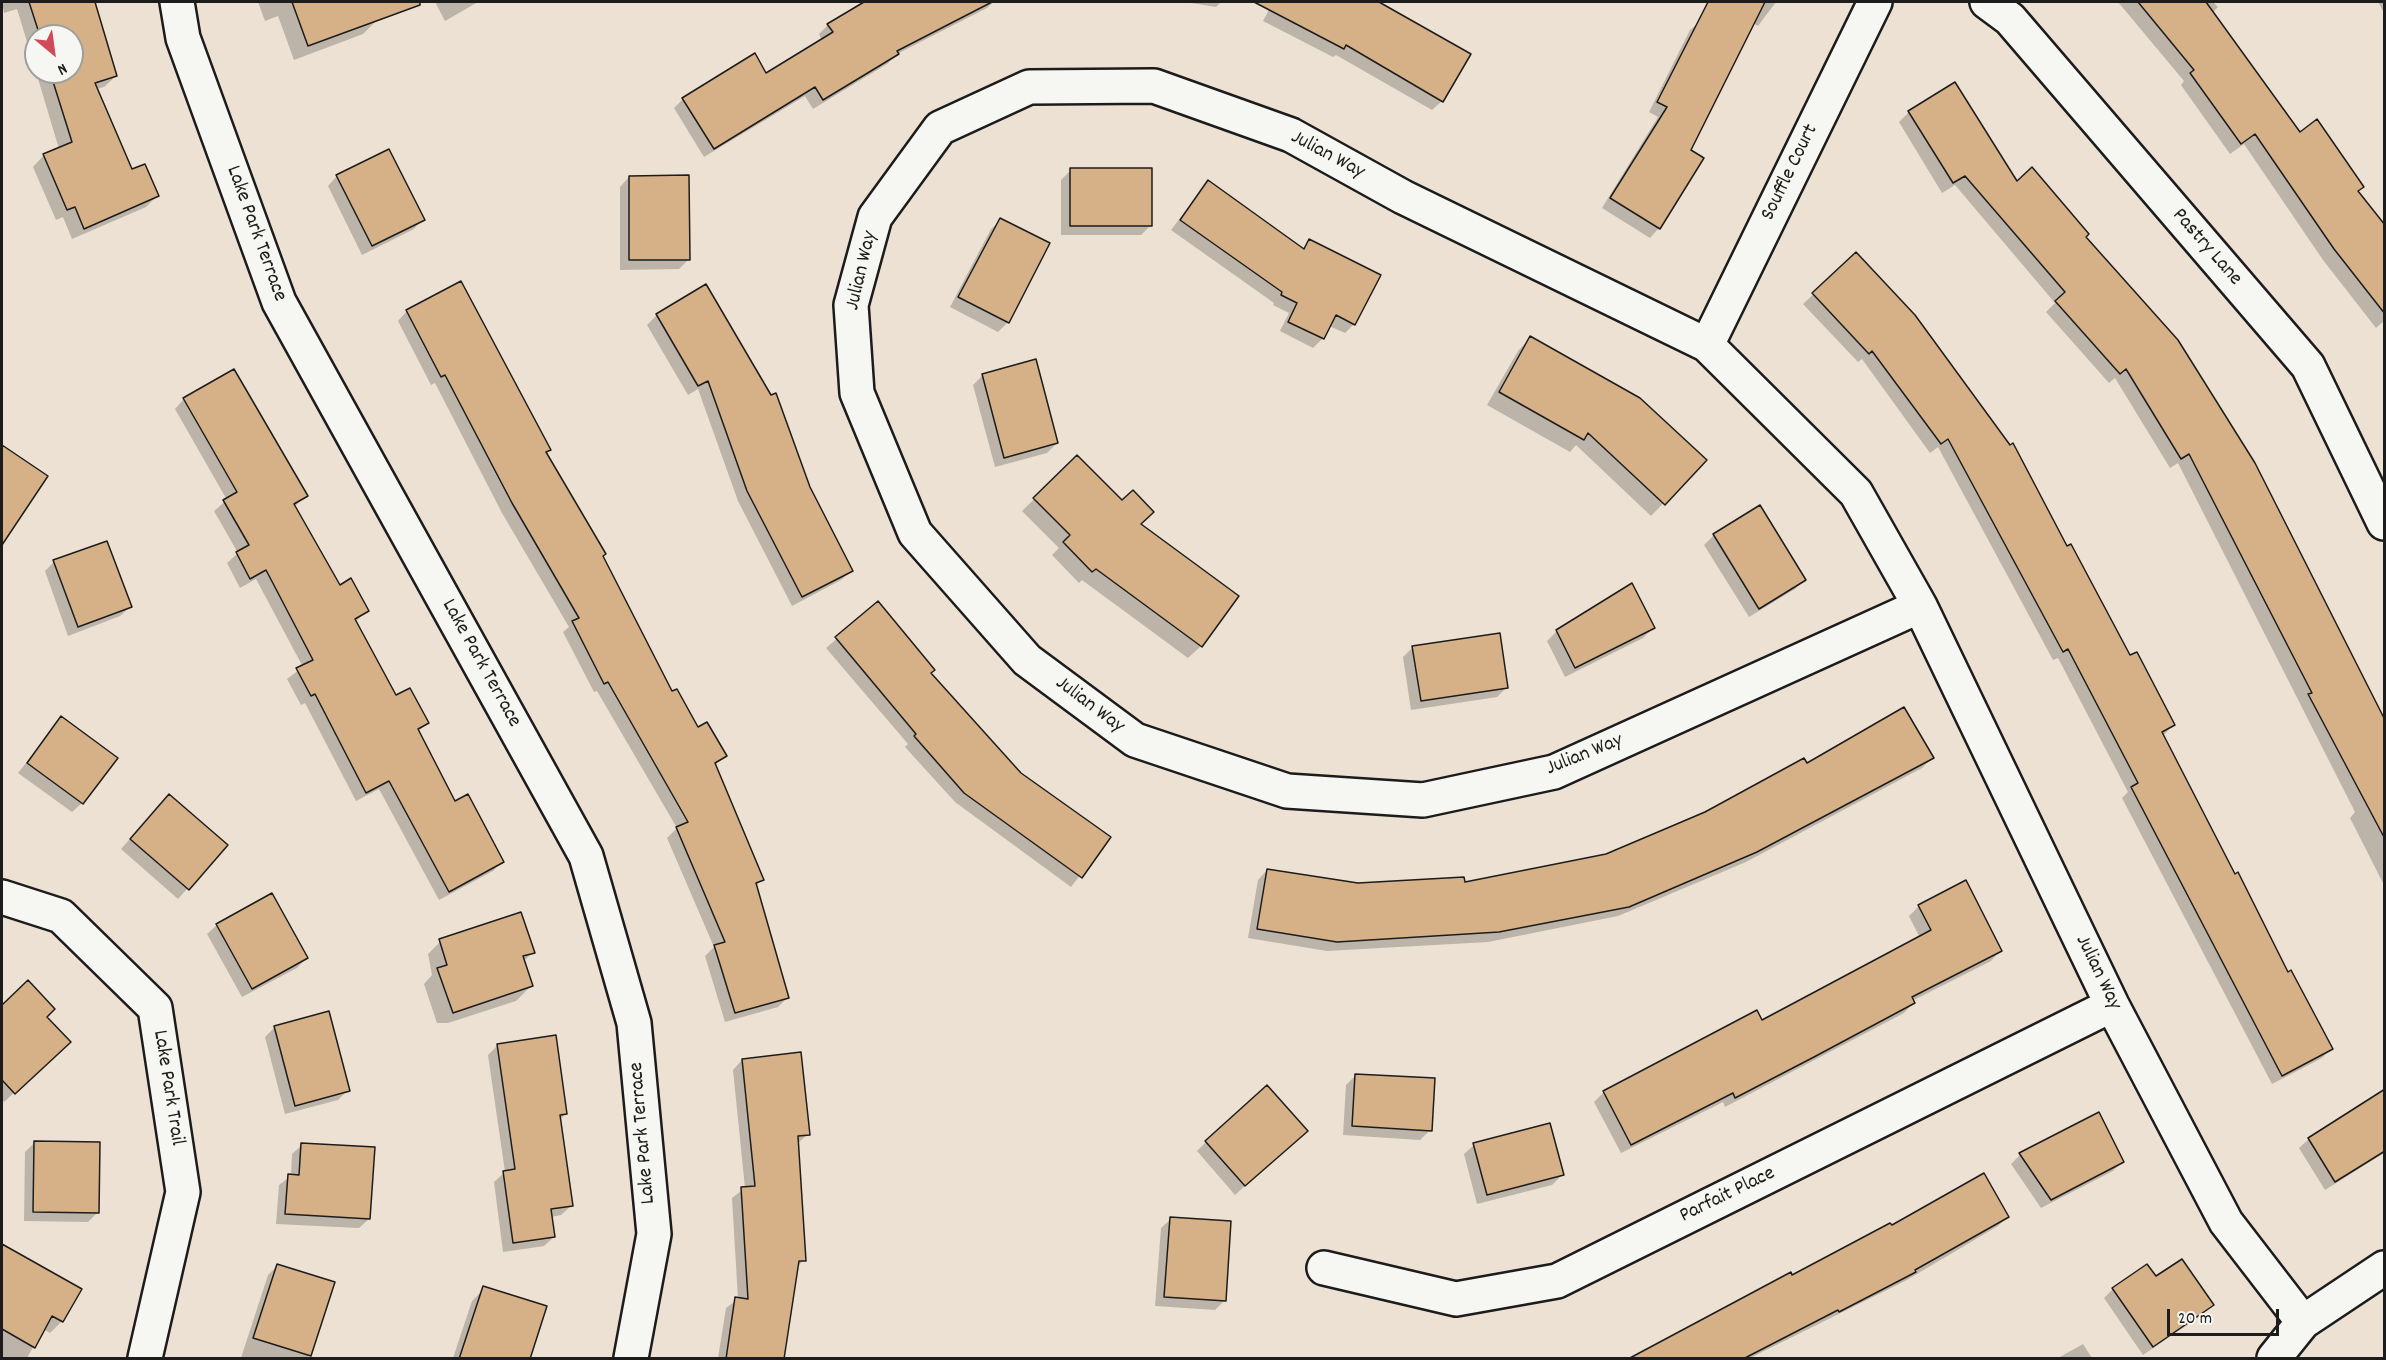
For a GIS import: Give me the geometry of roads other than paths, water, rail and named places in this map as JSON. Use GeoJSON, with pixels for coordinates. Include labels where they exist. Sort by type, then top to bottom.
{"type":"FeatureCollection","features":[{"type":"Feature","properties":{"kind":"street","name":"Lake Park Terrace"},"geometry":{"type":"LineString","coordinates":[[177,2],[183,38],[279,302],[586,855],[634,1023],[654,1234],[631,1359]]}},
{"type":"Feature","properties":{"kind":"street","name":"Souffle Court"},"geometry":{"type":"LineString","coordinates":[[1707,345],[1875,2]]}},
{"type":"Feature","properties":{"kind":"street","name":"Pastry Lane"},"geometry":{"type":"LineString","coordinates":[[1987,2],[2010,19],[2308,366],[2385,523]]}},
{"type":"Feature","properties":{"kind":"street","name":"Julian Way"},"geometry":{"type":"LineString","coordinates":[[1920,606],[1554,772],[1423,800],[1287,791],[1135,740],[1027,660],[915,533],[857,393],[851,305],[875,217],[940,128],[1029,87],[1154,86],[1291,135],[1403,197],[1707,345],[1856,493],[1920,606],[2112,1005],[2226,1222],[2303,1322]]}},
{"type":"Feature","properties":{"kind":"street","name":"Lake Park Trail"},"geometry":{"type":"LineString","coordinates":[[2,897],[61,916],[155,1008],[183,1192],[145,1359]]}},
{"type":"Feature","properties":{"kind":"street","name":"Parfait Place"},"geometry":{"type":"LineString","coordinates":[[1324,1268],[1456,1299],[1557,1281],[2112,1005]]}},
{"type":"Feature","properties":{"kind":"street"},"geometry":{"type":"LineString","coordinates":[[2274,1359],[2303,1322],[2385,1268]]}}]}
